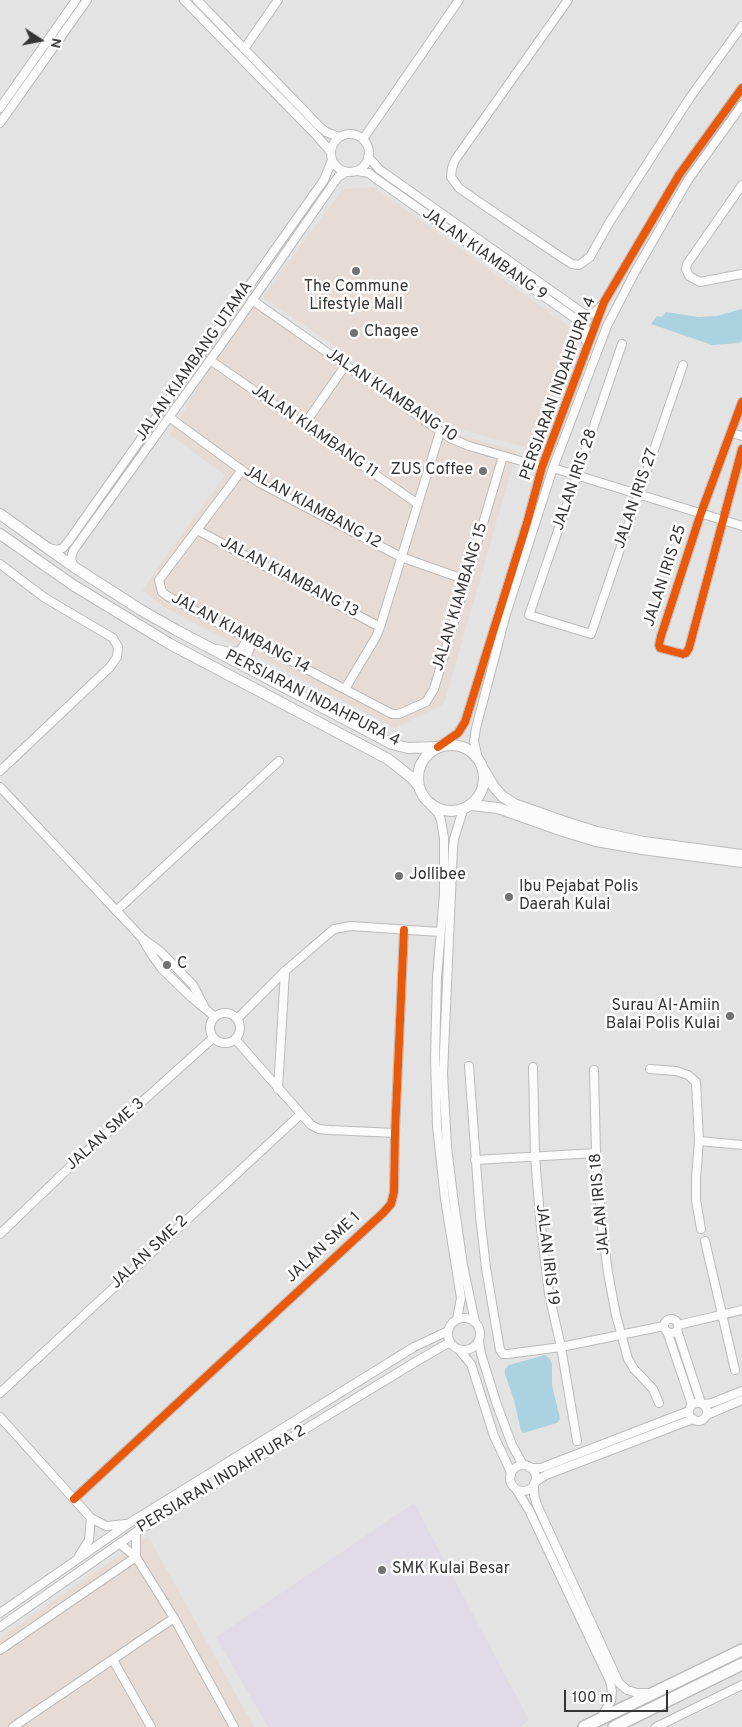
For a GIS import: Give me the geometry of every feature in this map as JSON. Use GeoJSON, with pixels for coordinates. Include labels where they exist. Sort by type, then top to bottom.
{"type":"FeatureCollection","features":[{"type":"Feature","properties":{"kind":"highway"},"geometry":{"type":"LineString","coordinates":[[584,1727],[742,1650]]}},
{"type":"Feature","properties":{"kind":"highway"},"geometry":{"type":"LineString","coordinates":[[614,1727],[742,1664]]}},
{"type":"Feature","properties":{"kind":"main road","name":"PERSIARAN INDAHPURA 4"},"geometry":{"type":"LineString","coordinates":[[0,514],[74,568],[141,610],[392,744],[408,748],[438,747]]}},
{"type":"Feature","properties":{"kind":"main road"},"geometry":{"type":"LineString","coordinates":[[0,534],[73,585],[170,644],[388,759],[412,778],[418,785],[425,800],[431,806],[441,811],[452,812],[468,807],[498,808],[563,831],[596,840],[642,849],[742,862]]}},
{"type":"Feature","properties":{"kind":"main road"},"geometry":{"type":"LineString","coordinates":[[418,785],[418,773],[421,762],[428,753],[438,747],[460,746],[470,751],[480,763],[494,787],[502,796],[514,804],[597,832],[644,842],[742,855]]}},
{"type":"Feature","properties":{"kind":"main road"},"geometry":{"type":"LineString","coordinates":[[468,807],[479,797],[483,788],[484,777],[480,763]]}},
{"type":"Feature","properties":{"kind":"street"},"geometry":{"type":"LineString","coordinates":[[0,108],[76,0]]}},
{"type":"Feature","properties":{"kind":"street"},"geometry":{"type":"LineString","coordinates":[[0,123],[87,0]]}},
{"type":"Feature","properties":{"kind":"street"},"geometry":{"type":"LineString","coordinates":[[184,0],[316,135],[332,156],[338,168],[346,172],[362,167],[368,157],[368,147],[363,139],[348,134],[339,137],[332,146],[332,156]]}},
{"type":"Feature","properties":{"kind":"street"},"geometry":{"type":"LineString","coordinates":[[197,0],[319,126],[326,132],[339,137]]}},
{"type":"Feature","properties":{"kind":"street"},"geometry":{"type":"LineString","coordinates":[[244,49],[278,0]]}},
{"type":"Feature","properties":{"kind":"street"},"geometry":{"type":"LineString","coordinates":[[363,139],[459,0]]}},
{"type":"Feature","properties":{"kind":"street"},"geometry":{"type":"LineString","coordinates":[[568,0],[455,160],[452,168],[452,177],[458,188],[572,264],[579,265],[590,257],[609,223],[692,96],[742,26]]}},
{"type":"Feature","properties":{"kind":"street","name":"PERSIARAN INDAHPURA 4"},"geometry":{"type":"LineString","coordinates":[[438,747],[458,733],[465,722],[527,523],[542,467],[604,302],[680,175],[742,88]]}},
{"type":"Feature","properties":{"kind":"street","name":"PERSIARAN INDAHPURA 4"},"geometry":{"type":"LineString","coordinates":[[480,763],[474,741],[476,728],[506,614],[553,468],[607,326],[688,180],[742,105]]}},
{"type":"Feature","properties":{"kind":"street","name":"JALAN KIAMBANG UTAMA"},"geometry":{"type":"LineString","coordinates":[[47,548],[57,550],[63,548],[68,542],[324,180],[332,156]]}},
{"type":"Feature","properties":{"kind":"street","name":"JALAN KIAMBANG 9"},"geometry":{"type":"LineString","coordinates":[[368,157],[380,170],[583,313],[588,316],[596,312],[604,302]]}},
{"type":"Feature","properties":{"kind":"street","name":"JALAN KIAMBANG 9"},"geometry":{"type":"LineString","coordinates":[[356,170],[368,173],[584,324],[587,331],[584,356]]}},
{"type":"Feature","properties":{"kind":"street","name":"JALAN KIAMBANG UTAMA"},"geometry":{"type":"LineString","coordinates":[[74,568],[71,559],[72,551],[210,360],[331,186],[338,177],[346,172]]}},
{"type":"Feature","properties":{"kind":"street"},"geometry":{"type":"LineString","coordinates":[[742,185],[687,264],[686,269],[689,276],[700,282],[742,274]]}},
{"type":"Feature","properties":{"kind":"street","name":"JALAN KIAMBANG 10"},"geometry":{"type":"LineString","coordinates":[[252,300],[450,438],[469,446],[542,467]]}},
{"type":"Feature","properties":{"kind":"street","name":"JALAN IRIS 28"},"geometry":{"type":"LineString","coordinates":[[591,634],[529,615],[622,344]]}},
{"type":"Feature","properties":{"kind":"street","name":"JALAN KIAMBANG 11"},"geometry":{"type":"LineString","coordinates":[[210,360],[418,504]]}},
{"type":"Feature","properties":{"kind":"street","name":"JALAN IRIS 27"},"geometry":{"type":"LineString","coordinates":[[591,634],[683,365]]}},
{"type":"Feature","properties":{"kind":"street"},"geometry":{"type":"LineString","coordinates":[[304,425],[345,366]]}},
{"type":"Feature","properties":{"kind":"street","name":"JALAN IRIS 25"},"geometry":{"type":"LineString","coordinates":[[742,394],[742,402],[732,433],[701,513],[659,641],[660,648],[664,650],[683,654],[689,648],[742,450]]}},
{"type":"Feature","properties":{"kind":"street","name":"JALAN KIAMBANG 12"},"geometry":{"type":"LineString","coordinates":[[169,416],[258,482],[401,557],[466,580]]}},
{"type":"Feature","properties":{"kind":"street"},"geometry":{"type":"LineString","coordinates":[[345,689],[380,627],[440,432]]}},
{"type":"Feature","properties":{"kind":"street"},"geometry":{"type":"LineString","coordinates":[[732,433],[742,436]]}},
{"type":"Feature","properties":{"kind":"street","name":"JALAN KIAMBANG 15"},"geometry":{"type":"LineString","coordinates":[[392,714],[399,714],[426,702],[430,696],[503,456]]}},
{"type":"Feature","properties":{"kind":"street"},"geometry":{"type":"LineString","coordinates":[[553,468],[742,526]]}},
{"type":"Feature","properties":{"kind":"street","name":"JALAN KIAMBANG 14"},"geometry":{"type":"LineString","coordinates":[[242,470],[159,580],[162,592],[392,714]]}},
{"type":"Feature","properties":{"kind":"street","name":"JALAN KIAMBANG 13"},"geometry":{"type":"LineString","coordinates":[[197,530],[380,627]]}},
{"type":"Feature","properties":{"kind":"street"},"geometry":{"type":"LineString","coordinates":[[0,564],[45,598],[113,638],[118,647],[117,657],[110,666],[0,771]]}},
{"type":"Feature","properties":{"kind":"street"},"geometry":{"type":"LineString","coordinates":[[210,647],[237,652],[242,650],[251,640]]}},
{"type":"Feature","properties":{"kind":"street"},"geometry":{"type":"LineString","coordinates":[[251,640],[248,657],[250,663],[262,674]]}},
{"type":"Feature","properties":{"kind":"street"},"geometry":{"type":"LineString","coordinates":[[116,911],[279,761]]}},
{"type":"Feature","properties":{"kind":"street"},"geometry":{"type":"LineString","coordinates":[[0,787],[142,938],[157,948],[193,985],[205,1008],[215,1017]]}},
{"type":"Feature","properties":{"kind":"street"},"geometry":{"type":"LineString","coordinates":[[431,806],[438,813],[443,828],[444,894],[440,932],[435,1059],[438,1126],[445,1198],[461,1298],[457,1320]]}},
{"type":"Feature","properties":{"kind":"street"},"geometry":{"type":"LineString","coordinates":[[468,807],[454,839],[453,848],[444,1074],[447,1147],[452,1196],[463,1265],[475,1322],[480,1331],[481,1354],[512,1445],[527,1467],[534,1473],[534,1495],[537,1504],[619,1682],[627,1690],[638,1693],[654,1693]]}},
{"type":"Feature","properties":{"kind":"street"},"geometry":{"type":"LineString","coordinates":[[236,1019],[285,971],[334,928],[351,926],[440,932]]}},
{"type":"Feature","properties":{"kind":"street","name":"JALAN SME 1"},"geometry":{"type":"LineString","coordinates":[[74,1499],[391,1204],[394,1192],[404,930]]}},
{"type":"Feature","properties":{"kind":"street"},"geometry":{"type":"LineString","coordinates":[[278,1089],[285,971]]}},
{"type":"Feature","properties":{"kind":"street"},"geometry":{"type":"LineString","coordinates":[[226,1014],[236,1019],[239,1033],[235,1039],[224,1043],[218,1042],[213,1038],[210,1033],[210,1027],[211,1021],[215,1017],[226,1014]]}},
{"type":"Feature","properties":{"kind":"street","name":"JALAN SME 3"},"geometry":{"type":"LineString","coordinates":[[0,1234],[75,1162],[213,1038]]}},
{"type":"Feature","properties":{"kind":"street"},"geometry":{"type":"LineString","coordinates":[[235,1039],[311,1125],[319,1129],[395,1133]]}},
{"type":"Feature","properties":{"kind":"street"},"geometry":{"type":"LineString","coordinates":[[469,1066],[475,1160],[486,1268],[500,1350],[503,1354],[561,1348],[666,1329],[671,1333],[677,1327],[742,1310]]}},
{"type":"Feature","properties":{"kind":"street","name":"JALAN IRIS 19"},"geometry":{"type":"LineString","coordinates":[[533,1068],[535,1156],[540,1218],[549,1294],[561,1348],[577,1440]]}},
{"type":"Feature","properties":{"kind":"street"},"geometry":{"type":"LineString","coordinates":[[650,1069],[676,1071],[688,1075],[696,1082],[699,1141],[696,1200],[701,1229]]}},
{"type":"Feature","properties":{"kind":"street","name":"JALAN IRIS 18"},"geometry":{"type":"LineString","coordinates":[[594,1070],[596,1152],[608,1273],[621,1336],[628,1359],[634,1369],[653,1389],[659,1403]]}},
{"type":"Feature","properties":{"kind":"street","name":"JALAN SME 2"},"geometry":{"type":"LineString","coordinates":[[0,1393],[301,1114]]}},
{"type":"Feature","properties":{"kind":"street"},"geometry":{"type":"LineString","coordinates":[[699,1141],[742,1145]]}},
{"type":"Feature","properties":{"kind":"street"},"geometry":{"type":"LineString","coordinates":[[475,1160],[596,1152]]}},
{"type":"Feature","properties":{"kind":"street"},"geometry":{"type":"LineString","coordinates":[[705,1241],[735,1370]]}},
{"type":"Feature","properties":{"kind":"street"},"geometry":{"type":"LineString","coordinates":[[475,1322],[466,1318],[453,1322],[448,1331],[450,1342],[471,1364],[494,1436],[509,1468],[512,1484],[529,1510],[610,1681],[612,1691],[610,1701],[600,1719]]}},
{"type":"Feature","properties":{"kind":"street"},"geometry":{"type":"LineString","coordinates":[[693,1419],[666,1329],[666,1321],[670,1319],[674,1320],[677,1327],[702,1403],[708,1409],[707,1415]]}},
{"type":"Feature","properties":{"kind":"street","name":"PERSIARAN INDAHPURA 2"},"geometry":{"type":"LineString","coordinates":[[0,1613],[128,1524],[414,1347],[448,1331]]}},
{"type":"Feature","properties":{"kind":"street"},"geometry":{"type":"LineString","coordinates":[[459,1350],[471,1349],[479,1340]]}},
{"type":"Feature","properties":{"kind":"street","name":"PERSIARAN INDAHPURA 2"},"geometry":{"type":"LineString","coordinates":[[0,1627],[136,1532],[450,1342]]}},
{"type":"Feature","properties":{"kind":"street"},"geometry":{"type":"LineString","coordinates":[[511,1475],[517,1467],[541,1468],[702,1403],[712,1403],[742,1391]]}},
{"type":"Feature","properties":{"kind":"street"},"geometry":{"type":"LineString","coordinates":[[516,1489],[525,1490],[546,1475],[693,1419],[701,1421],[707,1415],[742,1400]]}},
{"type":"Feature","properties":{"kind":"street"},"geometry":{"type":"LineString","coordinates":[[0,1417],[91,1518],[106,1526],[128,1524]]}},
{"type":"Feature","properties":{"kind":"street"},"geometry":{"type":"LineString","coordinates":[[77,1559],[89,1540],[91,1518]]}},
{"type":"Feature","properties":{"kind":"street"},"geometry":{"type":"LineString","coordinates":[[136,1532],[136,1557]]}},
{"type":"Feature","properties":{"kind":"street"},"geometry":{"type":"LineString","coordinates":[[120,1544],[136,1557],[174,1618],[234,1727]]}},
{"type":"Feature","properties":{"kind":"street"},"geometry":{"type":"LineString","coordinates":[[0,1650],[136,1557]]}},
{"type":"Feature","properties":{"kind":"street"},"geometry":{"type":"LineString","coordinates":[[14,1727],[174,1618]]}},
{"type":"Feature","properties":{"kind":"street"},"geometry":{"type":"LineString","coordinates":[[113,1660],[152,1727]]}},
{"type":"Feature","properties":{"kind":"street"},"geometry":{"type":"LineString","coordinates":[[659,1726],[742,1685]]}},
{"type":"Feature","properties":{"kind":"shaded area"},"geometry":{"type":"Polygon","coordinates":[[[374,187],[578,333],[532,449],[452,427],[263,297],[343,189],[374,187]]]}},
{"type":"Feature","properties":{"kind":"shaded area"},"geometry":{"type":"Polygon","coordinates":[[[257,303],[448,432],[517,451],[444,704],[395,728],[164,607],[142,590],[225,475],[170,435],[206,374],[257,303]]]}},
{"type":"Feature","properties":{"kind":"shaded area","name":"SMK Kulai Besar"},"geometry":{"type":"Polygon","coordinates":[[[414,1503],[529,1720],[520,1727],[268,1727],[216,1637],[414,1503]]]}},
{"type":"Feature","properties":{"kind":"shaded area"},"geometry":{"type":"Polygon","coordinates":[[[148,1536],[254,1727],[0,1727],[0,1638],[148,1536]]]}},
{"type":"Feature","properties":{"kind":"water"},"geometry":{"type":"Polygon","coordinates":[[[742,309],[742,341],[739,343],[712,345],[651,324],[657,316],[662,317],[666,312],[698,317],[717,316],[742,309]]]}},
{"type":"Feature","properties":{"kind":"water"},"geometry":{"type":"Polygon","coordinates":[[[545,1355],[552,1364],[552,1385],[560,1419],[557,1423],[523,1433],[505,1369],[509,1365],[545,1355]]]}},
{"type":"Feature","properties":{"kind":"cycle path"},"geometry":{"type":"LineString","coordinates":[[438,747],[458,733],[465,722],[527,523],[542,467],[604,302],[679,175],[742,88]]}},
{"type":"Feature","properties":{"kind":"cycle path"},"geometry":{"type":"LineString","coordinates":[[742,402],[701,513],[661,636],[660,648],[683,654],[689,648],[742,449]]}},
{"type":"Feature","properties":{"kind":"cycle path"},"geometry":{"type":"LineString","coordinates":[[74,1499],[391,1204],[394,1192],[404,930]]}},
{"type":"Feature","properties":{"kind":"place","name":"The Commune Lifestyle Mall"},"geometry":{"type":"Point","coordinates":[356,271]}},
{"type":"Feature","properties":{"kind":"place","name":"Chagee"},"geometry":{"type":"Point","coordinates":[354,333]}},
{"type":"Feature","properties":{"kind":"place","name":"ZUS Coffee"},"geometry":{"type":"Point","coordinates":[483,471]}},
{"type":"Feature","properties":{"kind":"place","name":"Jollibee"},"geometry":{"type":"Point","coordinates":[399,876]}},
{"type":"Feature","properties":{"kind":"place","name":"Ibu Pejabat Polis Daerah Kulai"},"geometry":{"type":"Point","coordinates":[509,897]}},
{"type":"Feature","properties":{"kind":"place","name":"C"},"geometry":{"type":"Point","coordinates":[167,965]}},
{"type":"Feature","properties":{"kind":"place","name":"Surau Al-Amiin Balai Polis Kulai"},"geometry":{"type":"Point","coordinates":[730,1016]}},
{"type":"Feature","properties":{"kind":"place","name":"SMK Kulai Besar"},"geometry":{"type":"Point","coordinates":[382,1570]}}]}
